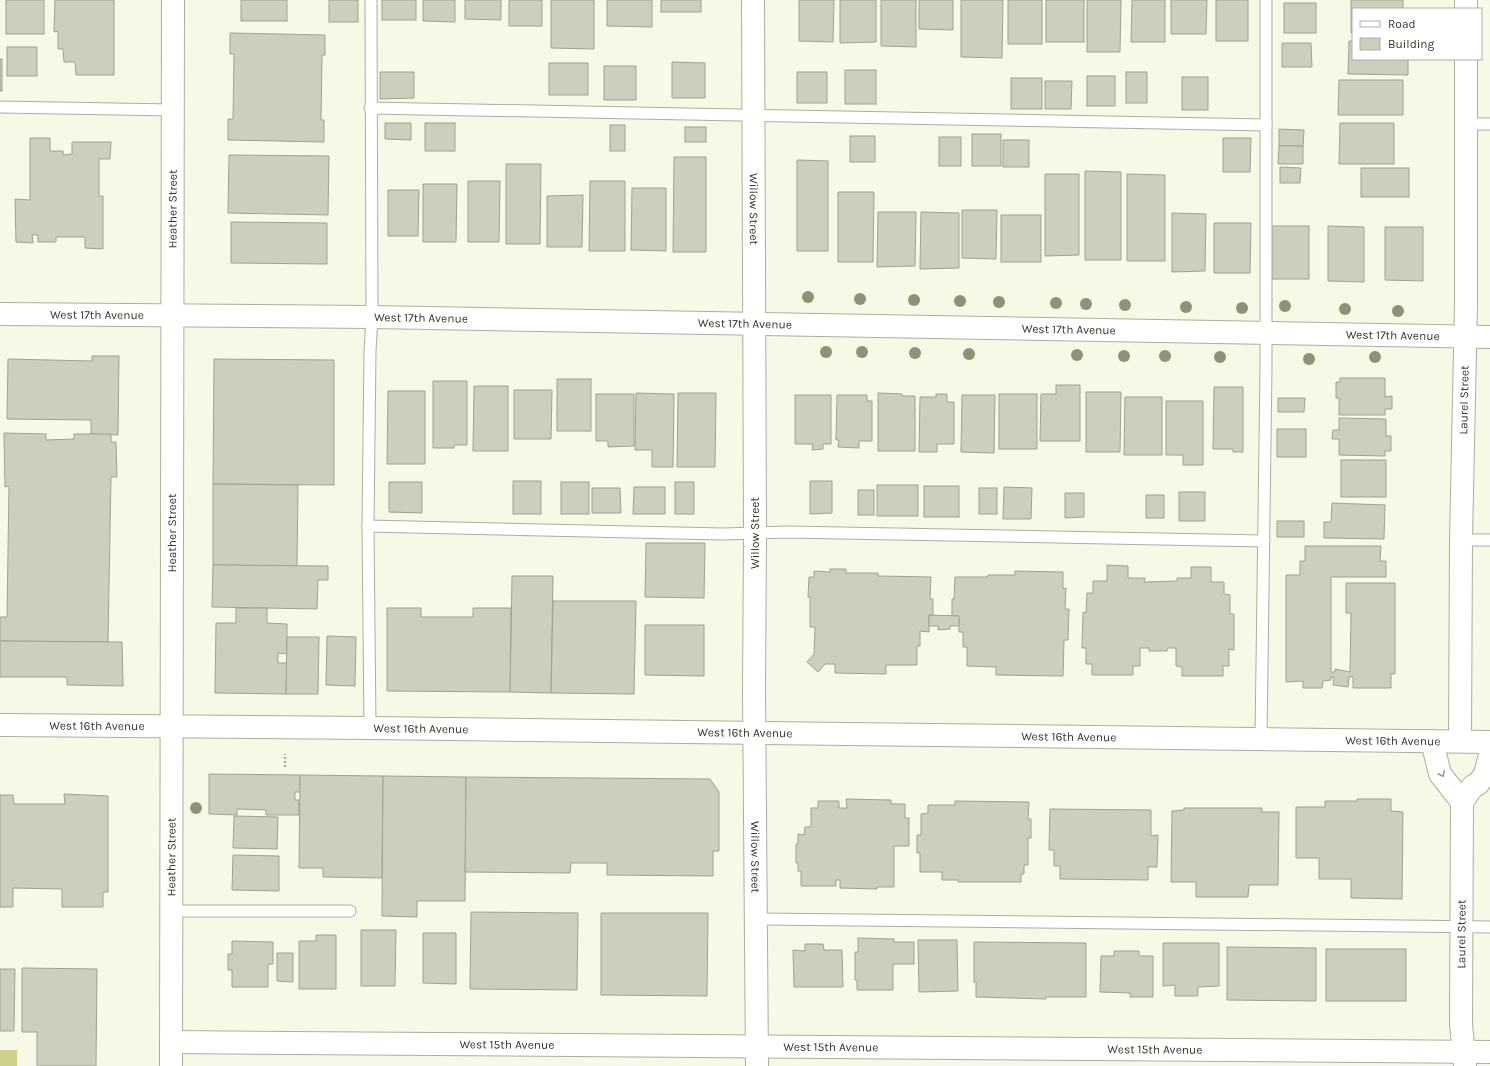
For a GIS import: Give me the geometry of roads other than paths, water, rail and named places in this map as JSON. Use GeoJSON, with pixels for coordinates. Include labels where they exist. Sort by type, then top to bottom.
{"type":"FeatureCollection","features":[{"type":"Feature","properties":{"kind":"street","name":"Heather Street"},"geometry":{"type":"LineString","coordinates":[[171,1066],[173,0]]}},
{"type":"Feature","properties":{"kind":"street","name":"Willow Street"},"geometry":{"type":"LineString","coordinates":[[753,0],[756,1057]]}},
{"type":"Feature","properties":{"kind":"street","name":"Laurel Street"},"geometry":{"type":"LineString","coordinates":[[1460,741],[1461,540],[1466,336],[1466,60]]}},
{"type":"Feature","properties":{"kind":"street","name":"West 17th Avenue"},"geometry":{"type":"LineString","coordinates":[[0,314],[372,317],[1490,337]]}},
{"type":"Feature","properties":{"kind":"street","name":"West 16th Avenue"},"geometry":{"type":"LineString","coordinates":[[0,725],[370,728],[1490,742]]}},
{"type":"Feature","properties":{"kind":"street"},"geometry":{"type":"LineString","coordinates":[[1432,741],[1440,774],[1462,802],[1473,786],[1478,784],[1485,774],[1490,755]]}},
{"type":"Feature","properties":{"kind":"street","name":"Laurel Street"},"geometry":{"type":"LineString","coordinates":[[1462,802],[1461,1024],[1464,1059]]}},
{"type":"Feature","properties":{"kind":"street","name":"West 15th Avenue"},"geometry":{"type":"LineString","coordinates":[[171,1042],[756,1057],[1464,1059],[1490,1052]]}},
{"type":"Feature","properties":{"kind":"lane"},"geometry":{"type":"LineString","coordinates":[[370,728],[368,526],[370,351],[372,317],[370,108],[371,0]]}},
{"type":"Feature","properties":{"kind":"lane"},"geometry":{"type":"LineString","coordinates":[[1261,739],[1266,333],[1266,0]]}},
{"type":"Feature","properties":{"kind":"lane"},"geometry":{"type":"LineString","coordinates":[[0,107],[173,110]]}},
{"type":"Feature","properties":{"kind":"lane"},"geometry":{"type":"LineString","coordinates":[[370,108],[1266,125]]}},
{"type":"Feature","properties":{"kind":"lane"},"geometry":{"type":"LineString","coordinates":[[1466,124],[1490,124]]}},
{"type":"Feature","properties":{"kind":"lane"},"geometry":{"type":"LineString","coordinates":[[368,526],[723,534],[795,532],[1264,541]]}},
{"type":"Feature","properties":{"kind":"lane"},"geometry":{"type":"LineString","coordinates":[[1461,540],[1490,540]]}},
{"type":"Feature","properties":{"kind":"lane"},"geometry":{"type":"LineString","coordinates":[[172,911],[350,911]]}},
{"type":"Feature","properties":{"kind":"lane"},"geometry":{"type":"LineString","coordinates":[[755,919],[1490,927]]}}]}
